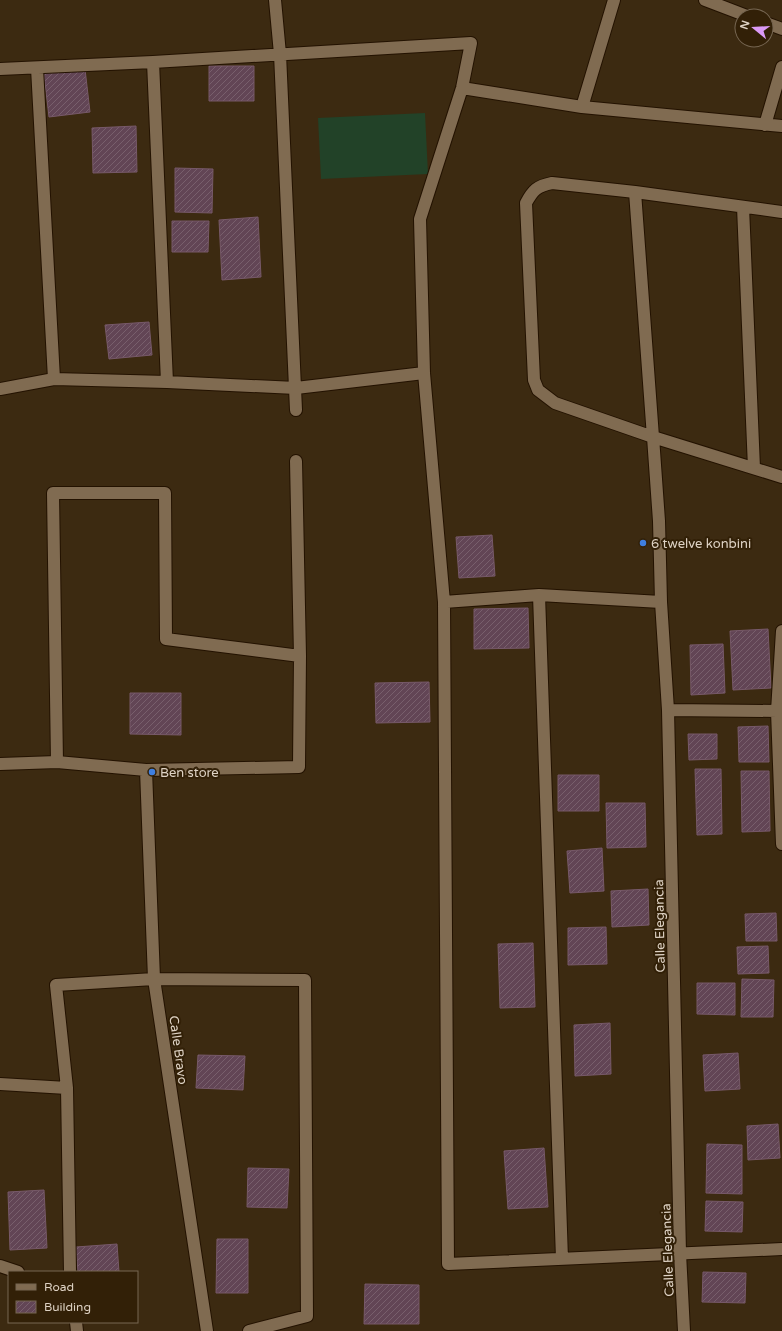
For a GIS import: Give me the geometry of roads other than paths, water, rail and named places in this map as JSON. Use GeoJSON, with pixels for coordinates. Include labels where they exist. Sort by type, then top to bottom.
{"type":"FeatureCollection","features":[{"type":"Feature","properties":{"kind":"street"},"geometry":{"type":"LineString","coordinates":[[275,0],[280,54],[296,410]]}},
{"type":"Feature","properties":{"kind":"street"},"geometry":{"type":"LineString","coordinates":[[582,107],[614,0]]}},
{"type":"Feature","properties":{"kind":"street"},"geometry":{"type":"LineString","coordinates":[[705,0],[734,11]]}},
{"type":"Feature","properties":{"kind":"street"},"geometry":{"type":"LineString","coordinates":[[0,69],[153,62],[471,43],[462,88],[420,219],[424,373],[444,602],[448,1264],[782,1249]]}},
{"type":"Feature","properties":{"kind":"street"},"geometry":{"type":"LineString","coordinates":[[153,62],[167,382]]}},
{"type":"Feature","properties":{"kind":"street"},"geometry":{"type":"LineString","coordinates":[[765,125],[782,67]]}},
{"type":"Feature","properties":{"kind":"street"},"geometry":{"type":"LineString","coordinates":[[37,68],[54,379]]}},
{"type":"Feature","properties":{"kind":"street"},"geometry":{"type":"LineString","coordinates":[[462,88],[582,107],[782,126]]}},
{"type":"Feature","properties":{"kind":"street"},"geometry":{"type":"LineString","coordinates":[[782,212],[635,192],[552,183],[541,186],[532,192],[526,203],[534,380],[538,390],[555,403],[653,437],[782,477]]}},
{"type":"Feature","properties":{"kind":"street","name":"Calle Elegancia"},"geometry":{"type":"LineString","coordinates":[[635,192],[659,521],[661,602],[668,710],[680,1253],[684,1331]]}},
{"type":"Feature","properties":{"kind":"street"},"geometry":{"type":"LineString","coordinates":[[743,207],[754,468]]}},
{"type":"Feature","properties":{"kind":"street"},"geometry":{"type":"LineString","coordinates":[[0,389],[54,379],[167,382],[296,388],[424,373]]}},
{"type":"Feature","properties":{"kind":"street"},"geometry":{"type":"LineString","coordinates":[[0,764],[57,762],[146,770],[299,767],[300,656],[296,461]]}},
{"type":"Feature","properties":{"kind":"street"},"geometry":{"type":"LineString","coordinates":[[57,762],[53,493],[165,493],[166,639],[300,656]]}},
{"type":"Feature","properties":{"kind":"street"},"geometry":{"type":"LineString","coordinates":[[444,602],[539,595],[661,602]]}},
{"type":"Feature","properties":{"kind":"street"},"geometry":{"type":"LineString","coordinates":[[539,595],[562,1259]]}},
{"type":"Feature","properties":{"kind":"street"},"geometry":{"type":"LineString","coordinates":[[782,631],[777,711],[782,844]]}},
{"type":"Feature","properties":{"kind":"street"},"geometry":{"type":"LineString","coordinates":[[668,710],[777,711]]}},
{"type":"Feature","properties":{"kind":"street","name":"Calle Bravo"},"geometry":{"type":"LineString","coordinates":[[146,770],[154,979],[207,1331]]}},
{"type":"Feature","properties":{"kind":"street"},"geometry":{"type":"LineString","coordinates":[[70,1271],[67,1088],[56,985],[154,979],[305,980],[307,1316],[250,1331]]}},
{"type":"Feature","properties":{"kind":"street"},"geometry":{"type":"LineString","coordinates":[[0,1084],[67,1088]]}},
{"type":"Feature","properties":{"kind":"street"},"geometry":{"type":"LineString","coordinates":[[0,1266],[15,1271]]}},
{"type":"Feature","properties":{"kind":"place","name":"6 twelve konbini"},"geometry":{"type":"Point","coordinates":[643,543]}},
{"type":"Feature","properties":{"kind":"place","name":"Ben store"},"geometry":{"type":"Point","coordinates":[152,772]}}]}
